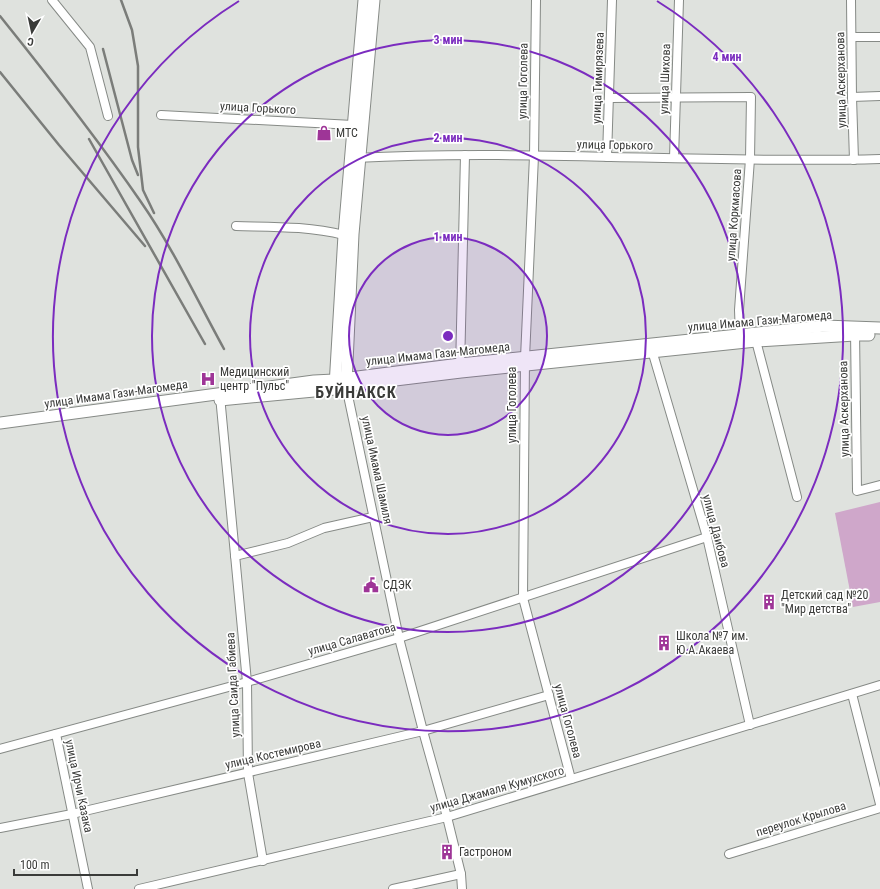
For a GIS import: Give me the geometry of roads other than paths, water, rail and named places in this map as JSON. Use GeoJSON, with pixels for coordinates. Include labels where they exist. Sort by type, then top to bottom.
{"type":"FeatureCollection","features":[{"type":"Feature","properties":{"kind":"main road","name":"улица Имама Шамиля"},"geometry":{"type":"LineString","coordinates":[[340,383],[353,234],[355,158],[353,126],[364,0]]}},
{"type":"Feature","properties":{"kind":"main road","name":"улица Имама Шамиля"},"geometry":{"type":"LineString","coordinates":[[340,383],[341,288],[344,235],[374,0]]}},
{"type":"Feature","properties":{"kind":"main road"},"geometry":{"type":"LineString","coordinates":[[652,349],[755,338],[880,328]]}},
{"type":"Feature","properties":{"kind":"main road"},"geometry":{"type":"LineString","coordinates":[[855,331],[880,335]]}},
{"type":"Feature","properties":{"kind":"main road","name":"улица Имама Гази-Магомеда"},"geometry":{"type":"LineString","coordinates":[[0,423],[220,397],[314,381],[340,383],[460,368],[652,349],[740,335],[755,338]]}},
{"type":"Feature","properties":{"kind":"main road"},"geometry":{"type":"LineString","coordinates":[[0,430],[220,397]]}},
{"type":"Feature","properties":{"kind":"street"},"geometry":{"type":"LineString","coordinates":[[52,0],[90,47],[108,116]]}},
{"type":"Feature","properties":{"kind":"street","name":"улица Гоголева"},"geometry":{"type":"LineString","coordinates":[[536,0],[534,156],[525,362],[523,598],[571,779]]}},
{"type":"Feature","properties":{"kind":"street","name":"улица Тимирязева"},"geometry":{"type":"LineString","coordinates":[[607,157],[612,0]]}},
{"type":"Feature","properties":{"kind":"street","name":"улица Шихова"},"geometry":{"type":"LineString","coordinates":[[674,158],[679,0]]}},
{"type":"Feature","properties":{"kind":"street","name":"улица Аскерханова"},"geometry":{"type":"LineString","coordinates":[[851,0],[854,160]]}},
{"type":"Feature","properties":{"kind":"street"},"geometry":{"type":"LineString","coordinates":[[852,37],[880,37]]}},
{"type":"Feature","properties":{"kind":"street"},"geometry":{"type":"LineString","coordinates":[[852,97],[880,96]]}},
{"type":"Feature","properties":{"kind":"street","name":"улица Коркмасова"},"geometry":{"type":"LineString","coordinates":[[677,98],[751,97],[750,159],[739,310],[740,335]]}},
{"type":"Feature","properties":{"kind":"street"},"geometry":{"type":"LineString","coordinates":[[610,98],[677,98]]}},
{"type":"Feature","properties":{"kind":"street","name":"улица Горького"},"geometry":{"type":"LineString","coordinates":[[161,115],[353,126]]}},
{"type":"Feature","properties":{"kind":"street"},"geometry":{"type":"LineString","coordinates":[[460,368],[465,155]]}},
{"type":"Feature","properties":{"kind":"street","name":"улица Горького"},"geometry":{"type":"LineString","coordinates":[[355,158],[465,155],[750,159],[880,159]]}},
{"type":"Feature","properties":{"kind":"street"},"geometry":{"type":"LineString","coordinates":[[236,226],[290,227],[327,231],[344,235]]}},
{"type":"Feature","properties":{"kind":"street","name":"улица Аскерханова"},"geometry":{"type":"LineString","coordinates":[[855,331],[857,492],[880,485]]}},
{"type":"Feature","properties":{"kind":"street"},"geometry":{"type":"LineString","coordinates":[[755,338],[797,497]]}},
{"type":"Feature","properties":{"kind":"street","name":"улица Даибова"},"geometry":{"type":"LineString","coordinates":[[652,349],[707,537],[750,725]]}},
{"type":"Feature","properties":{"kind":"street","name":"улица Имама Шамиля"},"geometry":{"type":"LineString","coordinates":[[340,383],[373,517],[399,638],[461,874],[462,889]]}},
{"type":"Feature","properties":{"kind":"street","name":"улица Саида Габиева"},"geometry":{"type":"LineString","coordinates":[[220,397],[247,682],[248,773],[263,861]]}},
{"type":"Feature","properties":{"kind":"street"},"geometry":{"type":"LineString","coordinates":[[235,556],[288,543],[324,528],[373,517]]}},
{"type":"Feature","properties":{"kind":"street","name":"улица Салаватова"},"geometry":{"type":"LineString","coordinates":[[0,748],[247,682],[399,638],[707,537]]}},
{"type":"Feature","properties":{"kind":"street","name":"улица Джамаля Кумухского"},"geometry":{"type":"LineString","coordinates":[[139,889],[447,817],[880,685]]}},
{"type":"Feature","properties":{"kind":"street"},"geometry":{"type":"LineString","coordinates":[[852,694],[880,804]]}},
{"type":"Feature","properties":{"kind":"street","name":"улица Костемирова"},"geometry":{"type":"LineString","coordinates":[[0,828],[72,814],[423,731],[549,695]]}},
{"type":"Feature","properties":{"kind":"street","name":"улица Ирчи Казака"},"geometry":{"type":"LineString","coordinates":[[56,734],[88,889]]}},
{"type":"Feature","properties":{"kind":"street","name":"переулок Крылова"},"geometry":{"type":"LineString","coordinates":[[729,854],[880,808]]}},
{"type":"Feature","properties":{"kind":"street"},"geometry":{"type":"LineString","coordinates":[[392,889],[461,874]]}},
{"type":"Feature","properties":{"kind":"railway"},"geometry":{"type":"LineString","coordinates":[[121,0],[132,30],[138,66],[138,147],[143,190],[154,213]]}},
{"type":"Feature","properties":{"kind":"railway"},"geometry":{"type":"LineString","coordinates":[[0,16],[72,108],[141,202],[164,237],[224,349]]}},
{"type":"Feature","properties":{"kind":"railway"},"geometry":{"type":"LineString","coordinates":[[103,49],[132,160],[138,175]]}},
{"type":"Feature","properties":{"kind":"railway"},"geometry":{"type":"LineString","coordinates":[[0,72],[59,145],[145,246]]}},
{"type":"Feature","properties":{"kind":"railway"},"geometry":{"type":"LineString","coordinates":[[89,139],[205,344]]}},
{"type":"Feature","properties":{"kind":"place","name":"МТС"},"geometry":{"type":"Point","coordinates":[324,133]}},
{"type":"Feature","properties":{"kind":"place","name":"Медицинский центр \"Пульс\""},"geometry":{"type":"Point","coordinates":[208,379]}},
{"type":"Feature","properties":{"kind":"place","name":"СДЭК"},"geometry":{"type":"Point","coordinates":[371,585]}},
{"type":"Feature","properties":{"kind":"place","name":"Детский сад №20 \"Мир детства\""},"geometry":{"type":"Point","coordinates":[769,602]}},
{"type":"Feature","properties":{"kind":"place","name":"Школа №7 им. Ю.А.Акаева"},"geometry":{"type":"Point","coordinates":[664,643]}},
{"type":"Feature","properties":{"kind":"place","name":"Гастроном"},"geometry":{"type":"Point","coordinates":[447,852]}},
{"type":"Feature","properties":{"kind":"district","name":"БУЙНАКСК"},"geometry":{"type":"Point","coordinates":[356,392]}}]}
